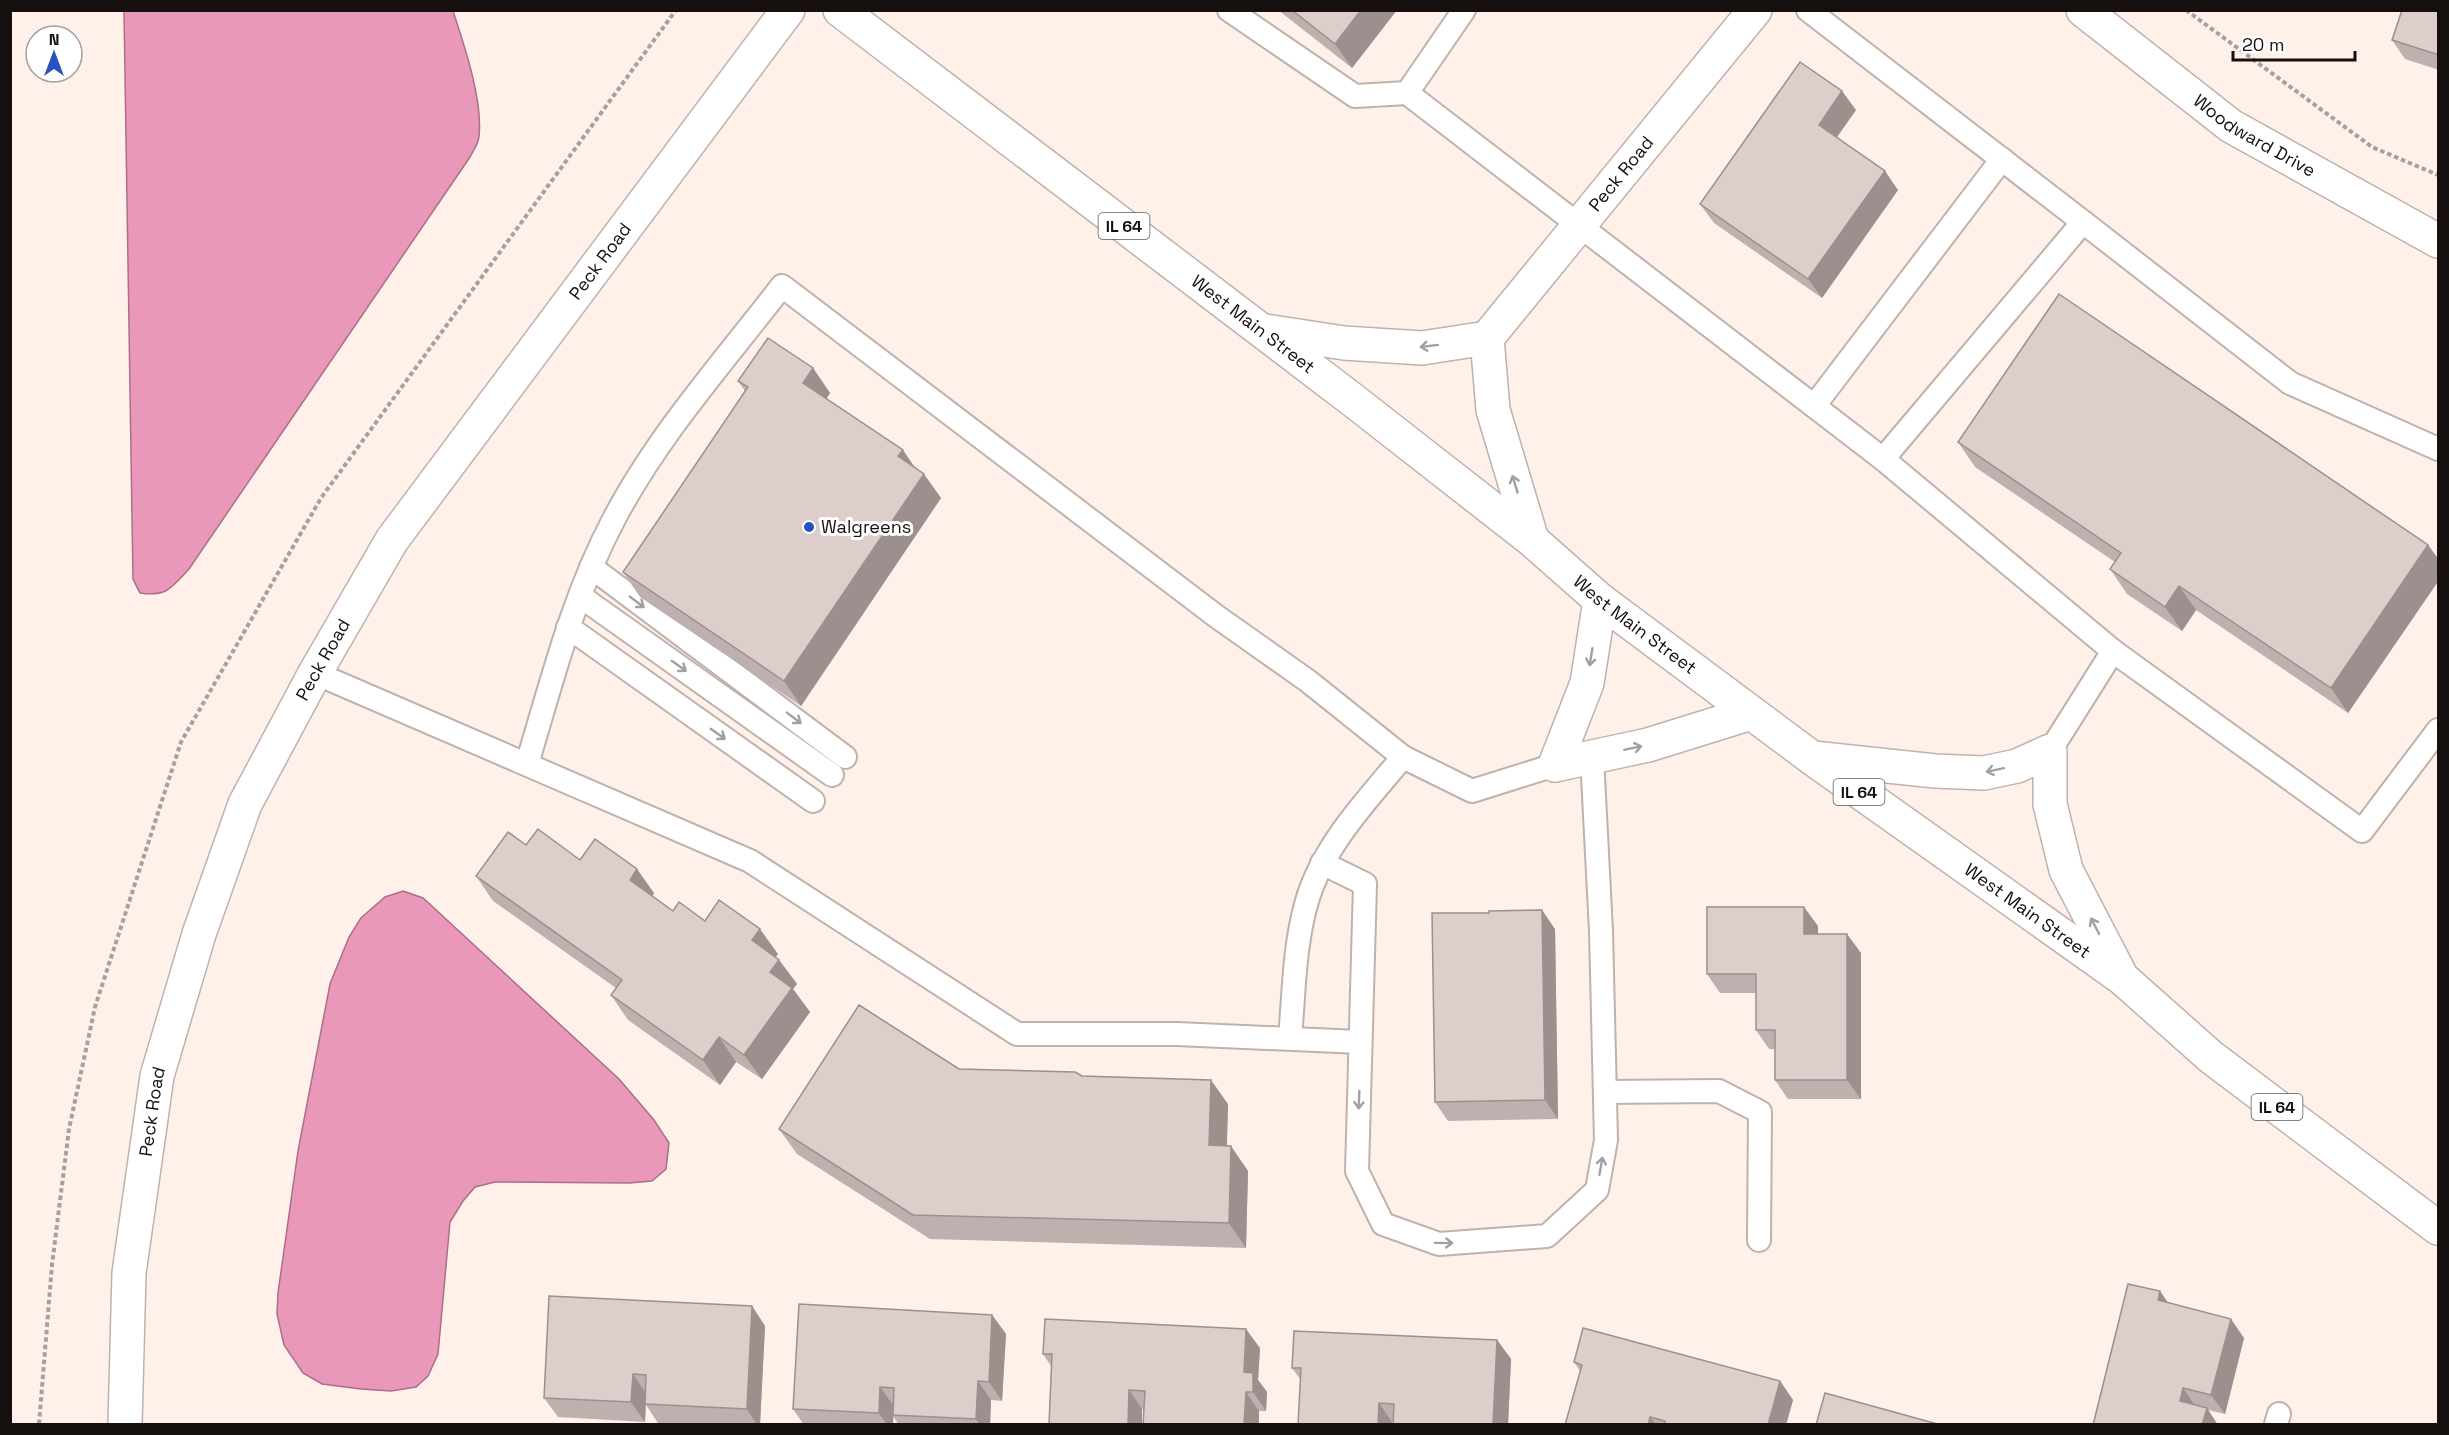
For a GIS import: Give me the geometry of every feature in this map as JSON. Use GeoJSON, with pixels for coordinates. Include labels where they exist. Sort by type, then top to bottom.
{"type":"FeatureCollection","features":[{"type":"Feature","properties":{"kind":"main road","name":"Peck Road"},"geometry":{"type":"LineString","coordinates":[[125,1425],[129,1273],[157,1076],[199,934],[245,804],[315,673],[392,540],[788,10]]}},
{"type":"Feature","properties":{"kind":"main road","name":"West Main Street"},"geometry":{"type":"LineString","coordinates":[[840,10],[1262,330],[1532,540],[1600,600],[1812,758],[2122,978],[2211,1057],[2439,1228]]}},
{"type":"Feature","properties":{"kind":"main road","name":"Peck Road"},"geometry":{"type":"LineString","coordinates":[[1487,338],[1755,10]]}},
{"type":"Feature","properties":{"kind":"main road","name":"Woodward Drive"},"geometry":{"type":"LineString","coordinates":[[2083,10],[2230,126],[2439,241]]}},
{"type":"Feature","properties":{"kind":"main road"},"geometry":{"type":"LineString","coordinates":[[1262,330],[1344,343],[1422,348],[1487,338],[1493,410],[1532,540]]}},
{"type":"Feature","properties":{"kind":"main road"},"geometry":{"type":"LineString","coordinates":[[1556,765],[1587,683],[1600,600]]}},
{"type":"Feature","properties":{"kind":"main road"},"geometry":{"type":"LineString","coordinates":[[1556,765],[1648,745],[1751,713]]}},
{"type":"Feature","properties":{"kind":"main road"},"geometry":{"type":"LineString","coordinates":[[1812,758],[1935,771],[1984,773],[2017,766],[2050,751],[2050,804],[2066,870],[2122,978]]}},
{"type":"Feature","properties":{"kind":"lane"},"geometry":{"type":"LineString","coordinates":[[1229,10],[1355,96],[1407,93],[1883,459],[2113,651],[2362,831],[2439,730]]}},
{"type":"Feature","properties":{"kind":"lane"},"geometry":{"type":"LineString","coordinates":[[1407,93],[1464,10]]}},
{"type":"Feature","properties":{"kind":"lane"},"geometry":{"type":"LineString","coordinates":[[1808,10],[2290,383],[2439,449]]}},
{"type":"Feature","properties":{"kind":"lane"},"geometry":{"type":"LineString","coordinates":[[1814,406],[2001,159]]}},
{"type":"Feature","properties":{"kind":"lane"},"geometry":{"type":"LineString","coordinates":[[1883,459],[2083,222]]}},
{"type":"Feature","properties":{"kind":"lane"},"geometry":{"type":"LineString","coordinates":[[528,764],[568,627],[591,567],[614,519],[647,461],[782,286],[1207,609],[1308,681],[1403,757],[1472,791],[1556,765]]}},
{"type":"Feature","properties":{"kind":"lane"},"geometry":{"type":"LineString","coordinates":[[580,596],[838,766],[591,567]]}},
{"type":"Feature","properties":{"kind":"lane"},"geometry":{"type":"LineString","coordinates":[[568,627],[813,801]]}},
{"type":"Feature","properties":{"kind":"lane"},"geometry":{"type":"LineString","coordinates":[[2050,751],[2113,651]]}},
{"type":"Feature","properties":{"kind":"lane"},"geometry":{"type":"LineString","coordinates":[[315,673],[750,861],[1017,1034],[1177,1034],[1360,1042]]}},
{"type":"Feature","properties":{"kind":"lane"},"geometry":{"type":"LineString","coordinates":[[1290,1038],[1297,945],[1307,901],[1322,863],[1354,816],[1403,757]]}},
{"type":"Feature","properties":{"kind":"lane"},"geometry":{"type":"LineString","coordinates":[[1322,863],[1365,884],[1357,1171],[1383,1224],[1439,1244],[1547,1236],[1597,1190],[1606,1140],[1601,931],[1592,757]]}},
{"type":"Feature","properties":{"kind":"lane"},"geometry":{"type":"LineString","coordinates":[[1605,1092],[1719,1091],[1760,1112],[1760,1240]]}},
{"type":"Feature","properties":{"kind":"path"},"geometry":{"type":"LineString","coordinates":[[2186,10],[2372,147],[2439,175]]}},
{"type":"Feature","properties":{"kind":"shaded area"},"geometry":{"type":"Polygon","coordinates":[[[124,11],[453,11],[472,73],[479,122],[478,141],[470,157],[189,569],[168,590],[157,594],[140,593],[133,579],[124,11]]]}},
{"type":"Feature","properties":{"kind":"shaded area"},"geometry":{"type":"Polygon","coordinates":[[[403,891],[423,898],[619,1079],[654,1120],[669,1143],[666,1169],[652,1181],[629,1183],[495,1182],[475,1187],[450,1222],[438,1354],[428,1376],[416,1387],[391,1391],[322,1384],[303,1373],[284,1345],[277,1314],[298,1151],[330,984],[349,937],[361,918],[385,897],[403,891]]]}},
{"type":"Feature","properties":{"kind":"building"},"geometry":{"type":"Polygon","coordinates":[[[1292,10],[1361,10],[1335,44],[1292,10]]]}},
{"type":"Feature","properties":{"kind":"building"},"geometry":{"type":"Polygon","coordinates":[[[2402,10],[2439,10],[2439,55],[2392,40],[2402,10]]]}},
{"type":"Feature","properties":{"kind":"building"},"geometry":{"type":"Polygon","coordinates":[[[1800,62],[1842,91],[1819,125],[1885,171],[1808,279],[1700,204],[1800,62]]]}},
{"type":"Feature","properties":{"kind":"building"},"geometry":{"type":"Polygon","coordinates":[[[2059,294],[2428,545],[2331,688],[2179,586],[2165,607],[2110,569],[2121,553],[1958,442],[2059,294]]]}},
{"type":"Feature","properties":{"kind":"building"},"geometry":{"type":"Polygon","coordinates":[[[768,338],[813,368],[803,383],[903,450],[898,456],[924,474],[784,681],[623,572],[748,387],[738,381],[768,338]]]}},
{"type":"Feature","properties":{"kind":"building"},"geometry":{"type":"Polygon","coordinates":[[[538,829],[580,860],[595,839],[637,869],[630,880],[673,911],[679,902],[705,921],[719,900],[760,929],[752,940],[779,960],[770,972],[792,988],[744,1055],[719,1037],[703,1060],[611,995],[622,980],[476,876],[508,832],[526,845],[538,829]]]}},
{"type":"Feature","properties":{"kind":"building"},"geometry":{"type":"Polygon","coordinates":[[[1707,907],[1804,907],[1804,934],[1847,934],[1847,1080],[1775,1080],[1775,1030],[1756,1030],[1756,974],[1707,974],[1707,907]]]}},
{"type":"Feature","properties":{"kind":"building"},"geometry":{"type":"Polygon","coordinates":[[[1542,910],[1545,1100],[1435,1102],[1432,913],[1542,910]]]}},
{"type":"Feature","properties":{"kind":"building"},"geometry":{"type":"Polygon","coordinates":[[[859,1005],[959,1069],[1075,1072],[1082,1076],[1211,1080],[1209,1145],[1231,1146],[1229,1223],[913,1215],[779,1129],[859,1005]]]}},
{"type":"Feature","properties":{"kind":"building"},"geometry":{"type":"Polygon","coordinates":[[[2128,1284],[2160,1291],[2158,1300],[2231,1319],[2211,1395],[2183,1388],[2180,1401],[2207,1408],[2202,1425],[2093,1425],[2128,1284]]]}},
{"type":"Feature","properties":{"kind":"building"},"geometry":{"type":"Polygon","coordinates":[[[549,1296],[752,1306],[747,1409],[645,1404],[646,1375],[633,1374],[631,1402],[544,1398],[549,1296]]]}},
{"type":"Feature","properties":{"kind":"building"},"geometry":{"type":"Polygon","coordinates":[[[799,1304],[992,1315],[989,1382],[978,1381],[976,1419],[893,1415],[894,1388],[880,1387],[879,1413],[793,1409],[799,1304]]]}},
{"type":"Feature","properties":{"kind":"building"},"geometry":{"type":"Polygon","coordinates":[[[1045,1319],[1246,1329],[1244,1372],[1253,1373],[1253,1392],[1246,1392],[1244,1425],[1143,1425],[1145,1391],[1129,1390],[1128,1425],[1049,1425],[1052,1354],[1043,1354],[1045,1319]]]}},
{"type":"Feature","properties":{"kind":"building"},"geometry":{"type":"Polygon","coordinates":[[[1583,1328],[1780,1381],[1768,1425],[1664,1425],[1665,1421],[1650,1417],[1648,1425],[1565,1425],[1582,1365],[1574,1362],[1583,1328]]]}},
{"type":"Feature","properties":{"kind":"building"},"geometry":{"type":"Polygon","coordinates":[[[1294,1331],[1497,1340],[1493,1425],[1393,1425],[1394,1404],[1379,1403],[1378,1425],[1298,1425],[1301,1368],[1292,1368],[1294,1331]]]}},
{"type":"Feature","properties":{"kind":"building"},"geometry":{"type":"Polygon","coordinates":[[[1825,1393],[1941,1425],[1816,1425],[1825,1393]]]}},
{"type":"Feature","properties":{"kind":"place","name":"Walgreens"},"geometry":{"type":"Point","coordinates":[809,527]}}]}
